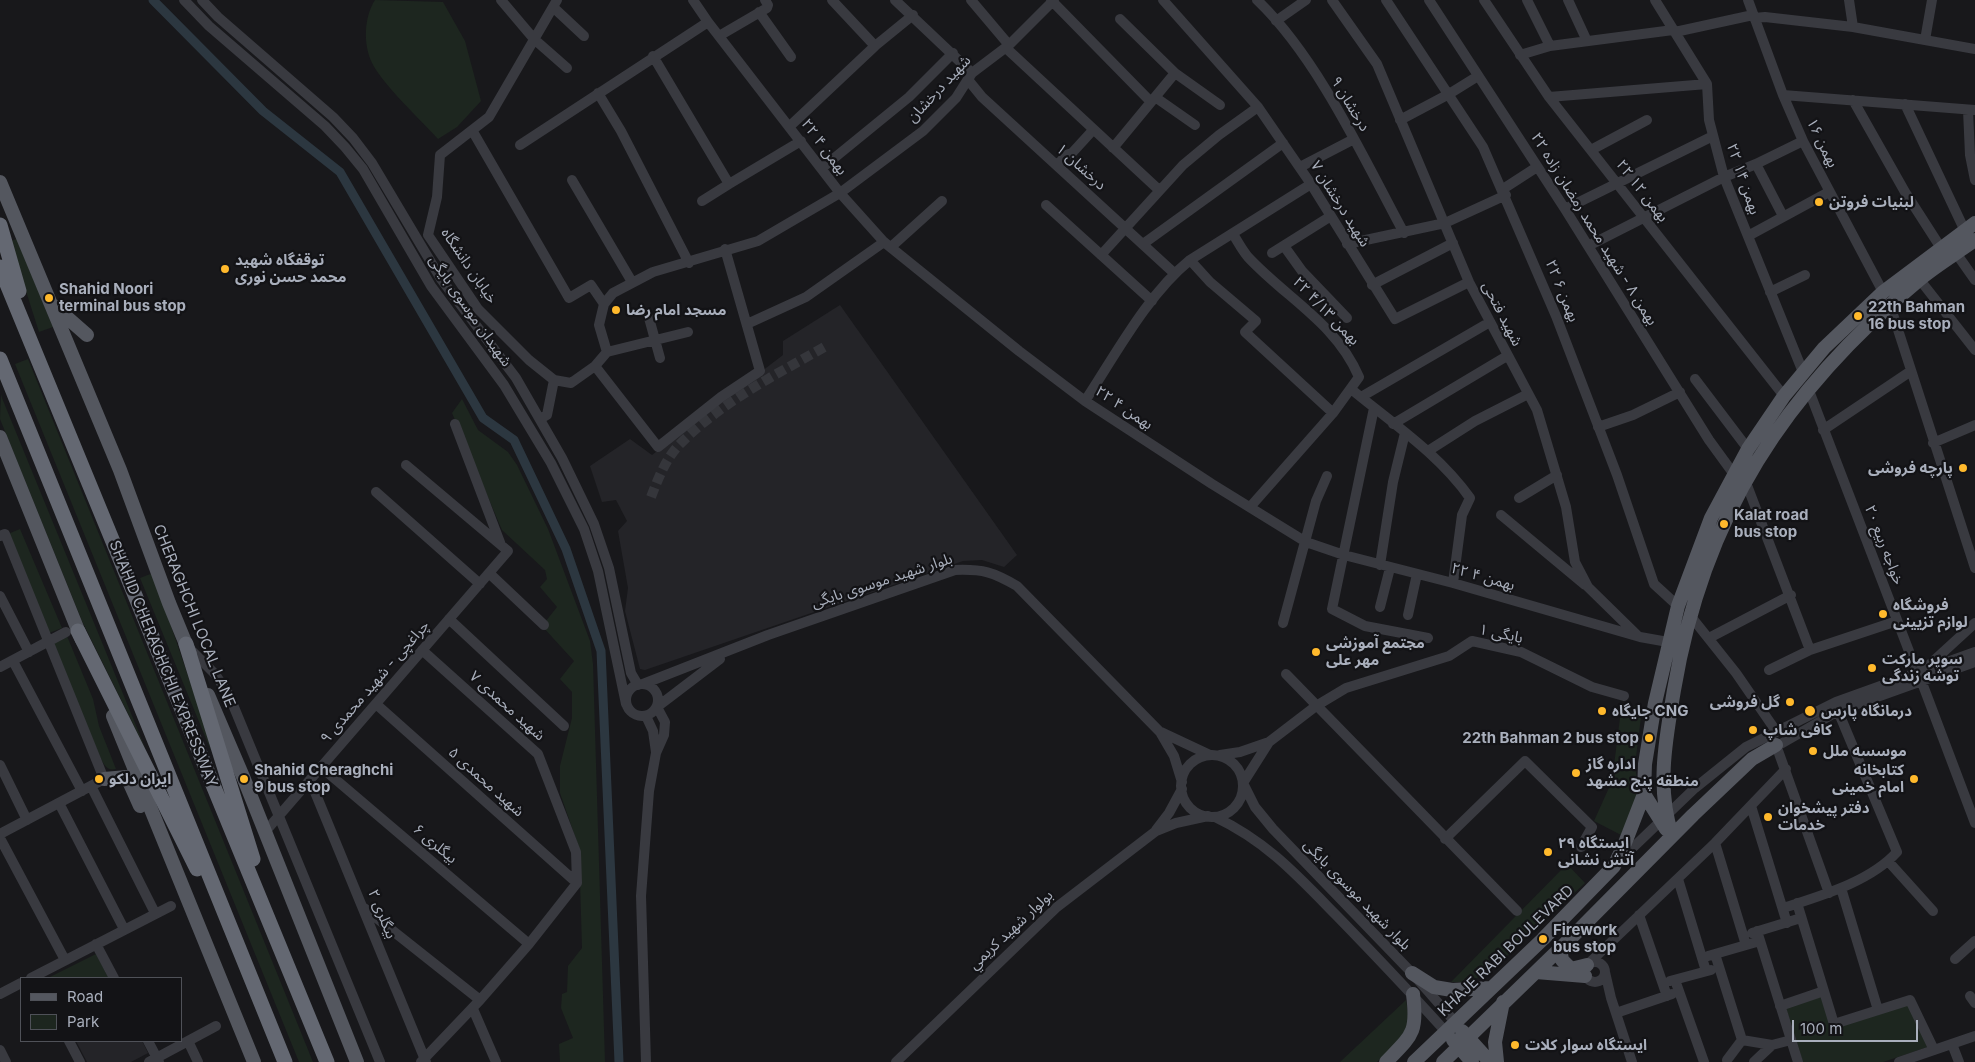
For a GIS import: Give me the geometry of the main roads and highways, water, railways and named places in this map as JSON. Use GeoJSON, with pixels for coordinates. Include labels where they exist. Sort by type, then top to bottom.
{"type":"FeatureCollection","features":[{"type":"Feature","properties":{"kind":"highway"},"geometry":{"type":"LineString","coordinates":[[0,225],[40,367]]}},
{"type":"Feature","properties":{"kind":"highway","name":"SHAHID CHERAGHCHI EXPRESSWAY"},"geometry":{"type":"LineString","coordinates":[[0,267],[327,1062]]}},
{"type":"Feature","properties":{"kind":"highway"},"geometry":{"type":"LineString","coordinates":[[0,359],[285,1062]]}},
{"type":"Feature","properties":{"kind":"highway"},"geometry":{"type":"LineString","coordinates":[[72,631],[250,976]]}},
{"type":"Feature","properties":{"kind":"highway"},"geometry":{"type":"LineString","coordinates":[[186,644],[282,954]]}},
{"type":"Feature","properties":{"kind":"main road","name":"CHERAGHCHI LOCAL LANE"},"geometry":{"type":"LineString","coordinates":[[0,182],[120,470],[186,644],[244,779],[357,1062]]}},
{"type":"Feature","properties":{"kind":"main road"},"geometry":{"type":"LineString","coordinates":[[1739,476],[1748,449],[1784,396],[1824,348],[1883,292],[1942,248],[1972,231]]}},
{"type":"Feature","properties":{"kind":"main road"},"geometry":{"type":"LineString","coordinates":[[1776,738],[1672,835],[1663,819],[1644,794],[1645,764],[1668,642],[1683,610],[1711,518],[1739,476],[1808,388],[1834,359],[1890,305],[1956,253],[1972,231]]}},
{"type":"Feature","properties":{"kind":"main road"},"geometry":{"type":"LineString","coordinates":[[51,304],[87,335]]}},
{"type":"Feature","properties":{"kind":"main road"},"geometry":{"type":"LineString","coordinates":[[0,437],[72,631],[159,831],[254,1062]]}},
{"type":"Feature","properties":{"kind":"main road"},"geometry":{"type":"LineString","coordinates":[[1663,819],[1664,766],[1683,610]]}},
{"type":"Feature","properties":{"kind":"main road"},"geometry":{"type":"LineString","coordinates":[[104,779],[127,777],[139,805],[159,831]]}},
{"type":"Feature","properties":{"kind":"main road","name":"KHAJE RABI BOULEVARD"},"geometry":{"type":"LineString","coordinates":[[1414,1062],[1614,866],[1644,794]]}},
{"type":"Feature","properties":{"kind":"main road","name":"KHAJE RABI BOULEVARD"},"geometry":{"type":"LineString","coordinates":[[1443,1062],[1575,934],[1672,835]]}},
{"type":"Feature","properties":{"kind":"main road"},"geometry":{"type":"LineString","coordinates":[[1536,972],[1589,974],[1571,969],[1562,960],[1560,948]]}},
{"type":"Feature","properties":{"kind":"main road"},"geometry":{"type":"LineString","coordinates":[[1412,973],[1434,987],[1452,990],[1491,988]]}},
{"type":"Feature","properties":{"kind":"main road"},"geometry":{"type":"LineString","coordinates":[[1386,1062],[1407,1040],[1415,1028],[1413,994]]}},
{"type":"Feature","properties":{"kind":"main road"},"geometry":{"type":"LineString","coordinates":[[1497,1062],[1495,1042],[1503,1002]]}},
{"type":"Feature","properties":{"kind":"main road"},"geometry":{"type":"LineString","coordinates":[[1450,1027],[1463,1042],[1490,1062]]}},
{"type":"Feature","properties":{"kind":"main road"},"geometry":{"type":"LineString","coordinates":[[1463,1042],[1472,1062]]}},
{"type":"Feature","properties":{"kind":"waterway"},"geometry":{"type":"LineString","coordinates":[[153,0],[263,111],[340,172],[483,418],[514,440],[566,549],[601,651],[619,1062]]}},
{"type":"Feature","properties":{"kind":"tunnel"},"geometry":{"type":"LineString","coordinates":[[651,497],[671,456],[680,444],[696,429],[731,402],[828,345]]}},
{"type":"Feature","properties":{"kind":"place","name":"لبنیات فروتن"},"geometry":{"type":"Point","coordinates":[1819,202]}},
{"type":"Feature","properties":{"kind":"place","name":"توقفگاه شهید محمد حسن نوری"},"geometry":{"type":"Point","coordinates":[225,269]}},
{"type":"Feature","properties":{"kind":"place","name":"Shahid Noori terminal bus stop"},"geometry":{"type":"Point","coordinates":[49,298]}},
{"type":"Feature","properties":{"kind":"place","name":"مسجد امام رضا"},"geometry":{"type":"Point","coordinates":[616,310]}},
{"type":"Feature","properties":{"kind":"place","name":"22th Bahman 16 bus stop"},"geometry":{"type":"Point","coordinates":[1858,316]}},
{"type":"Feature","properties":{"kind":"place","name":"پارچه فروشی"},"geometry":{"type":"Point","coordinates":[1963,468]}},
{"type":"Feature","properties":{"kind":"place","name":"Kalat road bus stop"},"geometry":{"type":"Point","coordinates":[1724,524]}},
{"type":"Feature","properties":{"kind":"place","name":"فروشگاه لوازم تزیینی"},"geometry":{"type":"Point","coordinates":[1883,614]}},
{"type":"Feature","properties":{"kind":"place","name":"مجتمع آموزشی مهر علی"},"geometry":{"type":"Point","coordinates":[1316,652]}},
{"type":"Feature","properties":{"kind":"place","name":"سوپر مارکت توشه زندگی"},"geometry":{"type":"Point","coordinates":[1872,668]}},
{"type":"Feature","properties":{"kind":"place","name":"گل فروشی"},"geometry":{"type":"Point","coordinates":[1790,702]}},
{"type":"Feature","properties":{"kind":"place","name":"جایگاه CNG"},"geometry":{"type":"Point","coordinates":[1602,711]}},
{"type":"Feature","properties":{"kind":"place","name":"درمانگاه پارس"},"geometry":{"type":"Point","coordinates":[1810,711]}},
{"type":"Feature","properties":{"kind":"place","name":"کافی شاپ"},"geometry":{"type":"Point","coordinates":[1753,730]}},
{"type":"Feature","properties":{"kind":"place","name":"22th Bahman 2 bus stop"},"geometry":{"type":"Point","coordinates":[1649,738]}},
{"type":"Feature","properties":{"kind":"place","name":"موسسه ملل"},"geometry":{"type":"Point","coordinates":[1813,751]}},
{"type":"Feature","properties":{"kind":"place","name":"اداره گاز منطقه پنج مشهد"},"geometry":{"type":"Point","coordinates":[1576,773]}},
{"type":"Feature","properties":{"kind":"place","name":"ایران دلکو"},"geometry":{"type":"Point","coordinates":[99,779]}},
{"type":"Feature","properties":{"kind":"place","name":"Shahid Cheraghchi 9 bus stop"},"geometry":{"type":"Point","coordinates":[244,779]}},
{"type":"Feature","properties":{"kind":"place","name":"کتابخانه امام خمینی"},"geometry":{"type":"Point","coordinates":[1914,779]}},
{"type":"Feature","properties":{"kind":"place","name":"دفتر پیشخوان خدمات"},"geometry":{"type":"Point","coordinates":[1768,817]}},
{"type":"Feature","properties":{"kind":"place","name":"ایستگاه ۲۹ آتش نشانی"},"geometry":{"type":"Point","coordinates":[1548,852]}},
{"type":"Feature","properties":{"kind":"place","name":"Firework bus stop"},"geometry":{"type":"Point","coordinates":[1543,939]}},
{"type":"Feature","properties":{"kind":"place","name":"ایستگاه سوار کلات"},"geometry":{"type":"Point","coordinates":[1515,1045]}}]}
